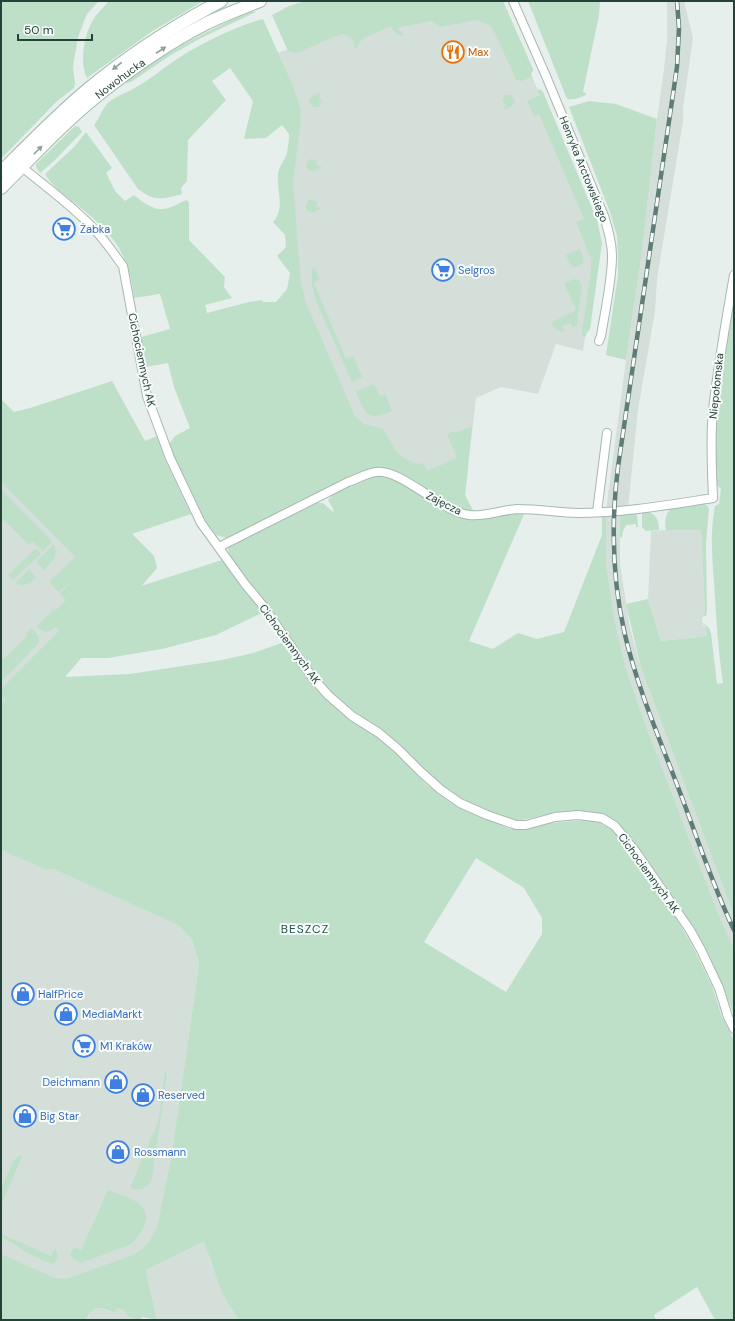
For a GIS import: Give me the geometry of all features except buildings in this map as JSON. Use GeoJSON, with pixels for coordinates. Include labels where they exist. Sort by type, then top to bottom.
{"type":"FeatureCollection","features":[{"type":"Feature","properties":{"kind":"main road","name":"Nowohucka"},"geometry":{"type":"LineString","coordinates":[[1,172],[63,111],[103,77],[161,36],[221,1]]}},
{"type":"Feature","properties":{"kind":"main road","name":"Nowohucka"},"geometry":{"type":"LineString","coordinates":[[1,188],[83,108],[136,67],[170,44],[201,27],[225,15],[260,1]]}},
{"type":"Feature","properties":{"kind":"street","name":"Henryka Arctowskiego"},"geometry":{"type":"LineString","coordinates":[[514,2],[604,216],[612,256],[611,274],[599,341]]}},
{"type":"Feature","properties":{"kind":"street","name":"Cichociemnych AK"},"geometry":{"type":"LineString","coordinates":[[22,167],[96,231],[123,266],[147,396],[170,458],[201,522],[245,584],[264,606],[312,677],[328,695],[352,716],[398,749],[440,789],[467,806],[516,825],[526,825],[555,817],[578,815],[602,818],[615,826],[636,852],[690,930],[719,988],[728,1018],[734,1029]]}},
{"type":"Feature","properties":{"kind":"street","name":"Niepołomska"},"geometry":{"type":"LineString","coordinates":[[713,498],[711,442],[713,411],[720,352],[734,275]]}},
{"type":"Feature","properties":{"kind":"street"},"geometry":{"type":"LineString","coordinates":[[597,512],[607,433]]}},
{"type":"Feature","properties":{"kind":"street","name":"Zajęcza"},"geometry":{"type":"LineString","coordinates":[[219,547],[348,482],[378,472],[393,475],[437,501],[467,515],[483,515],[516,509],[578,513],[640,510],[713,498]]}},
{"type":"Feature","properties":{"kind":"shaded area"},"geometry":{"type":"Polygon","coordinates":[[[492,1],[531,74],[566,156],[598,248],[583,351],[556,344],[538,394],[501,387],[476,398],[465,495],[400,460],[360,429],[294,305],[289,180],[297,118],[272,55],[344,29],[492,1]]]}},
{"type":"Feature","properties":{"kind":"shaded area"},"geometry":{"type":"Polygon","coordinates":[[[667,1],[684,1],[693,38],[683,108],[683,121],[657,279],[655,311],[638,410],[628,508],[620,514],[620,563],[630,628],[641,668],[734,916],[734,948],[719,916],[643,718],[626,669],[616,626],[606,565],[606,510],[642,252],[664,69],[667,39],[667,1]]]}},
{"type":"Feature","properties":{"kind":"shaded area"},"geometry":{"type":"Polygon","coordinates":[[[1,468],[95,497],[154,556],[157,568],[1,753],[1,468]]]}},
{"type":"Feature","properties":{"kind":"shaded area"},"geometry":{"type":"Polygon","coordinates":[[[701,530],[705,613],[702,617],[707,636],[661,641],[648,599],[651,531],[701,530]]]}},
{"type":"Feature","properties":{"kind":"shaded area","name":"M1 Kraków"},"geometry":{"type":"Polygon","coordinates":[[[1,850],[46,870],[53,869],[178,925],[192,939],[199,964],[162,1223],[139,1258],[65,1280],[50,1277],[1,1258],[1,850]]]}},
{"type":"Feature","properties":{"kind":"shaded area"},"geometry":{"type":"Polygon","coordinates":[[[205,1242],[211,1264],[231,1310],[239,1320],[157,1320],[146,1270],[205,1242]]]}},
{"type":"Feature","properties":{"kind":"shaded area"},"geometry":{"type":"Polygon","coordinates":[[[100,1308],[114,1313],[117,1308],[136,1319],[86,1320],[92,1310],[100,1308]]]}},
{"type":"Feature","properties":{"kind":"green space"},"geometry":{"type":"Polygon","coordinates":[[[1,1],[99,1],[87,14],[78,37],[73,67],[75,83],[74,88],[56,102],[1,159],[1,1]]]}},
{"type":"Feature","properties":{"kind":"green space"},"geometry":{"type":"Polygon","coordinates":[[[109,1],[203,1],[151,32],[87,78],[83,64],[83,57],[87,33],[95,17],[109,1]]]}},
{"type":"Feature","properties":{"kind":"green space"},"geometry":{"type":"Polygon","coordinates":[[[305,1],[503,1],[533,69],[531,74],[532,77],[522,81],[516,80],[491,27],[492,26],[477,20],[440,27],[432,21],[397,28],[404,35],[396,34],[391,26],[362,39],[355,49],[353,39],[350,39],[347,35],[341,34],[297,53],[290,52],[287,49],[272,15],[289,6],[305,1]]]}},
{"type":"Feature","properties":{"kind":"green space"},"geometry":{"type":"Polygon","coordinates":[[[528,1],[600,1],[599,15],[583,92],[587,94],[582,97],[567,99],[528,1]]]}},
{"type":"Feature","properties":{"kind":"green space"},"geometry":{"type":"Polygon","coordinates":[[[252,11],[256,12],[201,38],[171,55],[131,82],[125,82],[155,61],[187,43],[252,11]]]}},
{"type":"Feature","properties":{"kind":"green space"},"geometry":{"type":"Polygon","coordinates":[[[263,19],[293,86],[300,107],[301,121],[293,182],[301,283],[306,303],[355,416],[364,424],[384,430],[396,451],[402,457],[414,463],[424,464],[427,471],[457,458],[447,434],[454,431],[455,433],[472,426],[465,495],[475,514],[467,513],[400,477],[370,472],[226,538],[216,535],[204,520],[168,445],[175,436],[190,428],[174,387],[168,363],[146,367],[141,337],[170,329],[160,294],[134,298],[128,267],[116,244],[99,224],[59,190],[45,174],[74,147],[86,132],[112,168],[106,173],[115,191],[125,201],[134,195],[151,207],[158,209],[165,209],[186,200],[189,202],[189,240],[225,277],[224,287],[232,298],[205,305],[207,313],[249,302],[262,300],[263,302],[276,302],[287,289],[290,273],[277,256],[286,247],[285,235],[273,222],[279,211],[280,199],[278,174],[287,153],[289,134],[282,125],[266,138],[244,139],[253,101],[230,68],[212,81],[226,100],[188,140],[187,181],[181,188],[182,194],[164,198],[154,198],[138,189],[94,125],[109,102],[118,96],[144,83],[174,61],[206,42],[229,31],[263,19]]]}},
{"type":"Feature","properties":{"kind":"green space"},"geometry":{"type":"Polygon","coordinates":[[[540,89],[543,92],[597,220],[602,243],[590,329],[586,334],[586,337],[582,335],[582,332],[591,269],[591,259],[576,222],[584,219],[539,114],[534,116],[527,101],[540,95],[537,90],[540,89]]]}},
{"type":"Feature","properties":{"kind":"green space"},"geometry":{"type":"Polygon","coordinates":[[[321,92],[319,99],[322,100],[319,107],[314,107],[309,102],[314,95],[321,92]]]}},
{"type":"Feature","properties":{"kind":"green space"},"geometry":{"type":"Polygon","coordinates":[[[505,95],[511,95],[515,102],[512,106],[503,110],[506,104],[502,102],[505,95]]]}},
{"type":"Feature","properties":{"kind":"green space"},"geometry":{"type":"Polygon","coordinates":[[[589,101],[616,104],[657,119],[642,252],[626,360],[606,355],[618,275],[617,236],[610,212],[569,107],[589,101]]]}},
{"type":"Feature","properties":{"kind":"green space"},"geometry":{"type":"Polygon","coordinates":[[[75,126],[79,127],[82,132],[40,173],[36,167],[36,164],[75,126]]]}},
{"type":"Feature","properties":{"kind":"green space"},"geometry":{"type":"Polygon","coordinates":[[[311,159],[317,161],[316,165],[322,167],[317,170],[309,171],[306,166],[311,159]]]}},
{"type":"Feature","properties":{"kind":"green space"},"geometry":{"type":"Polygon","coordinates":[[[309,200],[318,202],[316,206],[322,208],[313,213],[308,211],[306,209],[306,204],[309,200]]]}},
{"type":"Feature","properties":{"kind":"green space"},"geometry":{"type":"Polygon","coordinates":[[[580,249],[583,262],[580,266],[573,267],[566,255],[580,249]]]}},
{"type":"Feature","properties":{"kind":"green space"},"geometry":{"type":"Polygon","coordinates":[[[312,268],[315,269],[320,279],[314,283],[346,359],[353,356],[362,377],[352,382],[316,301],[312,285],[312,268]]]}},
{"type":"Feature","properties":{"kind":"green space"},"geometry":{"type":"Polygon","coordinates":[[[574,279],[579,280],[582,286],[577,325],[573,328],[570,323],[562,326],[565,332],[563,332],[555,328],[551,323],[576,310],[564,283],[574,279]]]}},
{"type":"Feature","properties":{"kind":"green space"},"geometry":{"type":"Polygon","coordinates":[[[734,295],[734,916],[641,668],[626,604],[648,599],[661,641],[707,636],[706,628],[703,623],[709,628],[711,633],[717,684],[723,683],[716,620],[712,534],[713,515],[715,506],[719,504],[721,489],[717,485],[715,479],[719,396],[723,359],[734,295]]]}},
{"type":"Feature","properties":{"kind":"green space"},"geometry":{"type":"Polygon","coordinates":[[[112,381],[145,441],[157,436],[166,462],[191,514],[132,534],[154,556],[157,568],[141,586],[222,560],[264,612],[216,635],[162,649],[108,658],[81,658],[65,677],[130,674],[222,660],[253,653],[284,642],[326,698],[351,720],[395,752],[426,784],[451,803],[510,829],[524,829],[541,824],[585,820],[599,822],[611,829],[623,841],[673,913],[691,943],[712,986],[722,1017],[734,1040],[734,1320],[715,1320],[697,1287],[654,1315],[656,1320],[239,1320],[227,1302],[204,1242],[146,1270],[157,1320],[142,1317],[141,1320],[135,1320],[125,1314],[126,1312],[118,1308],[114,1313],[98,1308],[92,1311],[86,1320],[1,1320],[1,1254],[55,1278],[66,1279],[133,1255],[144,1247],[157,1228],[171,1159],[199,964],[192,939],[178,925],[53,869],[46,870],[1,850],[1,703],[6,700],[1,695],[1,689],[59,631],[56,627],[51,631],[46,632],[37,626],[54,609],[56,610],[66,600],[60,594],[68,584],[59,592],[49,582],[75,557],[1,482],[1,399],[14,412],[112,381]],[[476,858],[424,942],[506,992],[542,934],[542,918],[524,888],[476,858]]]}},
{"type":"Feature","properties":{"kind":"green space"},"geometry":{"type":"Polygon","coordinates":[[[374,384],[380,396],[385,394],[392,411],[377,416],[372,416],[365,411],[356,392],[374,384]]]}},
{"type":"Feature","properties":{"kind":"green space"},"geometry":{"type":"Polygon","coordinates":[[[372,476],[388,476],[460,515],[525,512],[469,641],[493,649],[518,633],[537,639],[564,632],[602,535],[602,510],[606,510],[606,565],[616,626],[626,669],[643,718],[719,916],[734,948],[734,1014],[707,952],[681,909],[648,866],[607,817],[594,812],[576,811],[556,812],[518,821],[507,819],[488,812],[457,797],[443,788],[392,738],[354,713],[329,691],[314,674],[229,555],[228,547],[313,503],[323,503],[333,512],[334,511],[328,500],[332,495],[348,485],[372,476]]]}},
{"type":"Feature","properties":{"kind":"green space"},"geometry":{"type":"Polygon","coordinates":[[[1,489],[52,541],[43,551],[33,542],[29,545],[4,520],[1,523],[1,489]]]}},
{"type":"Feature","properties":{"kind":"green space"},"geometry":{"type":"Polygon","coordinates":[[[701,503],[708,506],[709,509],[706,543],[707,610],[706,616],[702,617],[705,613],[701,530],[666,530],[665,521],[667,514],[674,507],[701,503]]]}},
{"type":"Feature","properties":{"kind":"green space"},"geometry":{"type":"Polygon","coordinates":[[[632,513],[637,515],[638,527],[636,527],[636,524],[626,525],[622,538],[620,537],[620,514],[632,513]]]}},
{"type":"Feature","properties":{"kind":"green space"},"geometry":{"type":"Polygon","coordinates":[[[642,513],[651,513],[656,517],[659,530],[646,531],[642,527],[642,513]]]}},
{"type":"Feature","properties":{"kind":"green space"},"geometry":{"type":"Polygon","coordinates":[[[54,544],[56,552],[54,558],[44,570],[36,562],[54,544]]]}},
{"type":"Feature","properties":{"kind":"green space"},"geometry":{"type":"Polygon","coordinates":[[[37,549],[41,554],[13,580],[8,575],[34,550],[37,549]]]}},
{"type":"Feature","properties":{"kind":"green space"},"geometry":{"type":"Polygon","coordinates":[[[29,569],[36,578],[26,584],[21,585],[15,583],[29,569]]]}},
{"type":"Feature","properties":{"kind":"green space"},"geometry":{"type":"Polygon","coordinates":[[[31,628],[39,636],[39,643],[1,682],[1,657],[4,659],[27,636],[25,634],[31,628]]]}},
{"type":"Feature","properties":{"kind":"green space"},"geometry":{"type":"Polygon","coordinates":[[[165,1072],[167,1075],[152,1178],[146,1187],[137,1190],[130,1188],[158,1122],[165,1072]]]}},
{"type":"Feature","properties":{"kind":"green space"},"geometry":{"type":"Polygon","coordinates":[[[20,1155],[22,1157],[1,1205],[1,1188],[14,1160],[20,1155]]]}},
{"type":"Feature","properties":{"kind":"green space"},"geometry":{"type":"Polygon","coordinates":[[[108,1190],[129,1198],[142,1206],[146,1218],[144,1226],[139,1236],[131,1244],[81,1263],[76,1261],[70,1254],[74,1247],[81,1250],[108,1190]]]}},
{"type":"Feature","properties":{"kind":"green space"},"geometry":{"type":"Polygon","coordinates":[[[1,1234],[51,1256],[55,1249],[58,1256],[55,1263],[52,1264],[31,1255],[1,1236],[1,1234]]]}},
{"type":"Feature","properties":{"kind":"railway"},"geometry":{"type":"LineString","coordinates":[[677,1],[679,28],[677,67],[618,467],[614,509],[615,572],[617,593],[625,635],[636,676],[712,880],[734,930]]}},
{"type":"Feature","properties":{"kind":"place","name":"Max"},"geometry":{"type":"Point","coordinates":[453,52]}},
{"type":"Feature","properties":{"kind":"place","name":"Żabka"},"geometry":{"type":"Point","coordinates":[64,229]}},
{"type":"Feature","properties":{"kind":"place","name":"Selgros"},"geometry":{"type":"Point","coordinates":[443,270]}},
{"type":"Feature","properties":{"kind":"place","name":"HalfPrice"},"geometry":{"type":"Point","coordinates":[23,994]}},
{"type":"Feature","properties":{"kind":"place","name":"MediaMarkt"},"geometry":{"type":"Point","coordinates":[66,1014]}},
{"type":"Feature","properties":{"kind":"place","name":"M1 Kraków"},"geometry":{"type":"Point","coordinates":[84,1046]}},
{"type":"Feature","properties":{"kind":"place","name":"Deichmann"},"geometry":{"type":"Point","coordinates":[116,1082]}},
{"type":"Feature","properties":{"kind":"place","name":"Reserved"},"geometry":{"type":"Point","coordinates":[143,1095]}},
{"type":"Feature","properties":{"kind":"place","name":"Big Star"},"geometry":{"type":"Point","coordinates":[25,1116]}},
{"type":"Feature","properties":{"kind":"place","name":"Rossmann"},"geometry":{"type":"Point","coordinates":[118,1152]}},
{"type":"Feature","properties":{"kind":"district","name":"BESZCZ"},"geometry":{"type":"Point","coordinates":[305,929]}}]}
